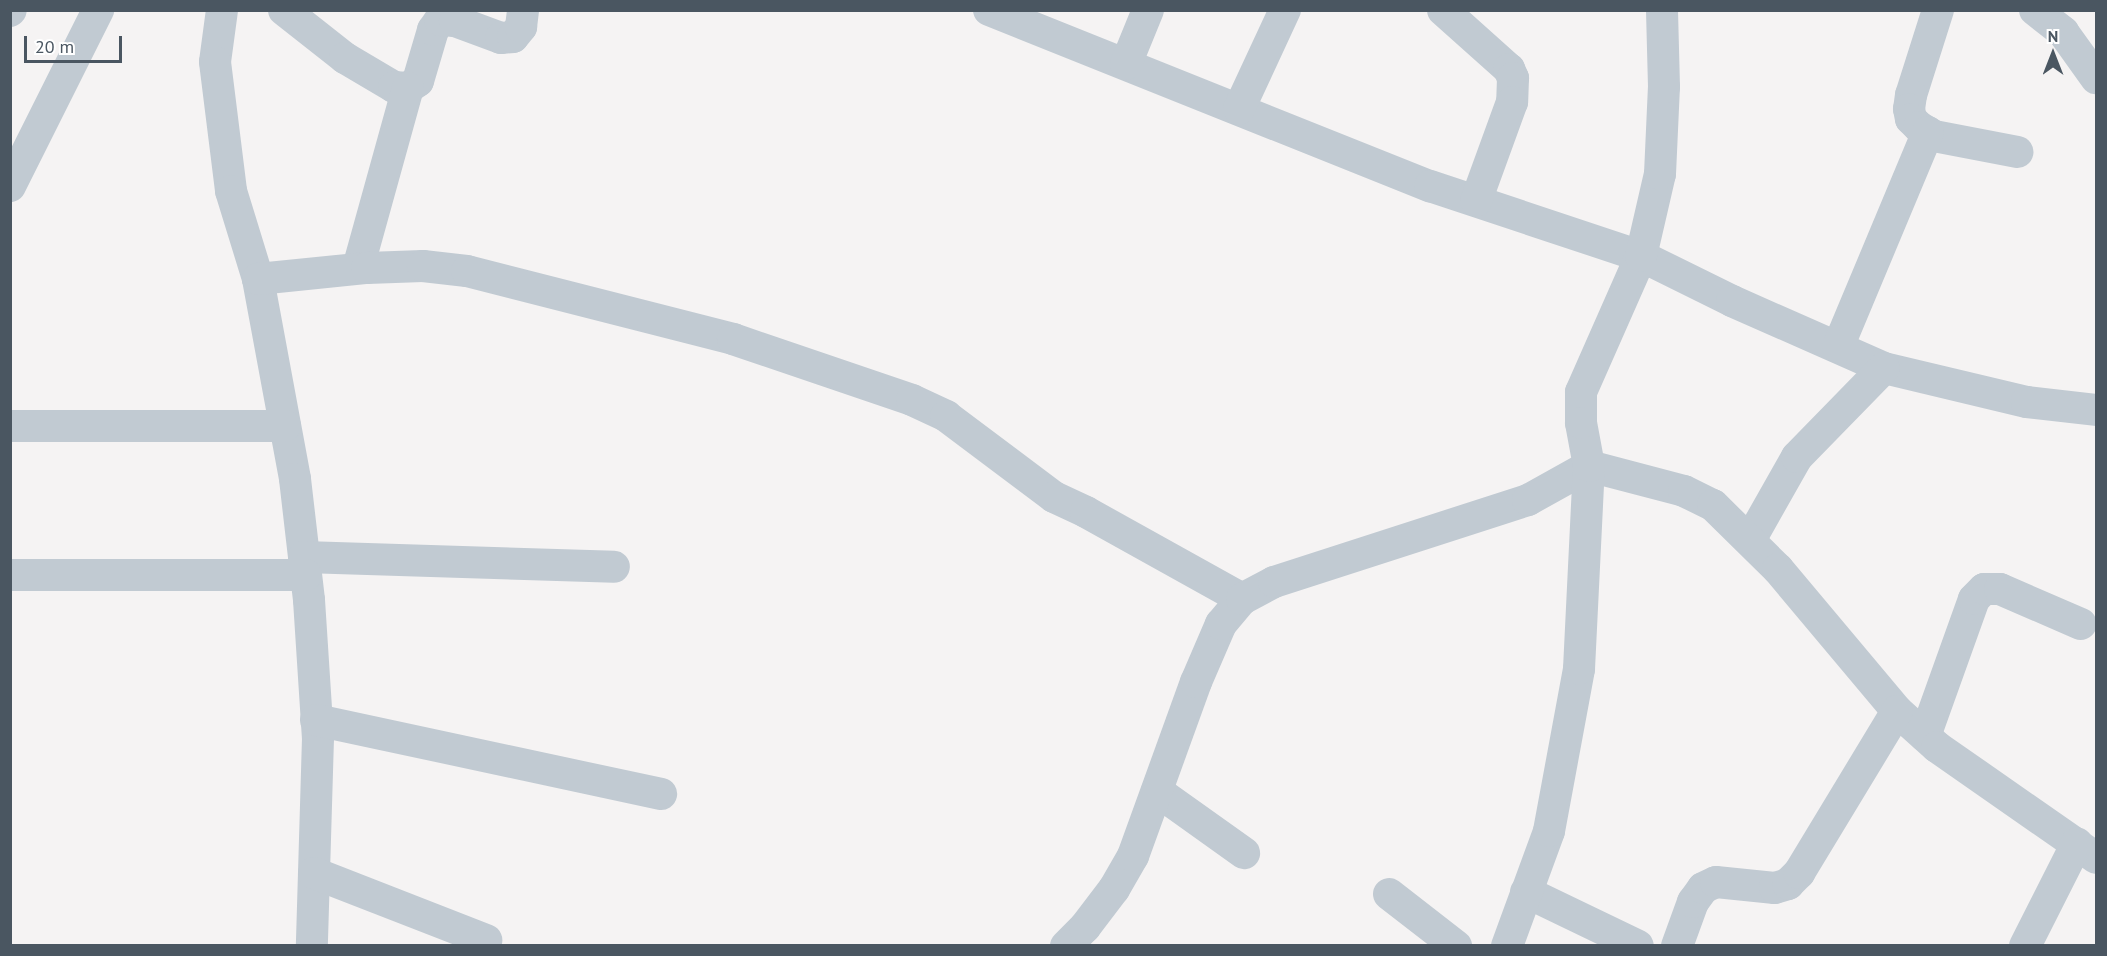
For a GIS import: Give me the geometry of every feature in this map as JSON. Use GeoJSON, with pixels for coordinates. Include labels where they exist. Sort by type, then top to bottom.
{"type":"FeatureCollection","features":[{"type":"Feature","properties":{"kind":"street"},"geometry":{"type":"LineString","coordinates":[[10,186],[98,10]]}},
{"type":"Feature","properties":{"kind":"street"},"geometry":{"type":"LineString","coordinates":[[222,10],[215,62],[231,191],[258,279],[285,426],[305,566],[316,720],[312,945]]}},
{"type":"Feature","properties":{"kind":"street"},"geometry":{"type":"LineString","coordinates":[[284,10],[345,58],[394,87],[408,88],[418,81],[433,30],[440,20],[455,21],[501,38],[513,37],[521,27],[523,10]]}},
{"type":"Feature","properties":{"kind":"street"},"geometry":{"type":"LineString","coordinates":[[989,10],[1430,186],[1641,256],[1732,301],[1884,369],[2027,402],[2097,410]]}},
{"type":"Feature","properties":{"kind":"street"},"geometry":{"type":"LineString","coordinates":[[1126,64],[1148,10]]}},
{"type":"Feature","properties":{"kind":"street"},"geometry":{"type":"LineString","coordinates":[[1239,109],[1285,10]]}},
{"type":"Feature","properties":{"kind":"street"},"geometry":{"type":"LineString","coordinates":[[1443,10],[1509,69],[1513,78],[1512,102],[1476,201]]}},
{"type":"Feature","properties":{"kind":"street"},"geometry":{"type":"LineString","coordinates":[[1507,945],[1548,831],[1556,802],[1579,669],[1589,466],[1581,423],[1581,392],[1641,256],[1660,174],[1664,87],[1662,10]]}},
{"type":"Feature","properties":{"kind":"street"},"geometry":{"type":"LineString","coordinates":[[1938,10],[1909,109],[1911,119],[1934,136],[2018,152]]}},
{"type":"Feature","properties":{"kind":"street"},"geometry":{"type":"LineString","coordinates":[[2035,10],[2063,32],[2097,78]]}},
{"type":"Feature","properties":{"kind":"street"},"geometry":{"type":"LineString","coordinates":[[358,268],[408,88]]}},
{"type":"Feature","properties":{"kind":"street"},"geometry":{"type":"LineString","coordinates":[[1838,347],[1928,132]]}},
{"type":"Feature","properties":{"kind":"street"},"geometry":{"type":"LineString","coordinates":[[258,279],[358,268],[423,266],[467,271],[733,339],[912,400],[968,430],[1054,497],[1242,599]]}},
{"type":"Feature","properties":{"kind":"street"},"geometry":{"type":"LineString","coordinates":[[1749,540],[1797,457],[1884,369]]}},
{"type":"Feature","properties":{"kind":"street"},"geometry":{"type":"LineString","coordinates":[[10,426],[285,426]]}},
{"type":"Feature","properties":{"kind":"street"},"geometry":{"type":"LineString","coordinates":[[1070,944],[1114,889],[1133,856],[1196,682],[1221,624],[1242,599],[1274,582],[1528,500],[1589,466],[1684,491],[1713,505],[1778,569],[1897,711],[1937,747],[2087,850],[2025,945]]}},
{"type":"Feature","properties":{"kind":"street"},"geometry":{"type":"LineString","coordinates":[[10,575],[305,566],[614,567]]}},
{"type":"Feature","properties":{"kind":"street"},"geometry":{"type":"LineString","coordinates":[[1925,736],[1974,599],[1984,589],[2000,589],[2081,624]]}},
{"type":"Feature","properties":{"kind":"street"},"geometry":{"type":"LineString","coordinates":[[1677,945],[1693,902],[1703,888],[1716,882],[1775,888],[1788,884],[1799,873],[1897,711]]}},
{"type":"Feature","properties":{"kind":"street"},"geometry":{"type":"LineString","coordinates":[[316,720],[661,794]]}},
{"type":"Feature","properties":{"kind":"street"},"geometry":{"type":"LineString","coordinates":[[1157,791],[1244,853]]}},
{"type":"Feature","properties":{"kind":"street"},"geometry":{"type":"LineString","coordinates":[[314,873],[486,940]]}},
{"type":"Feature","properties":{"kind":"street"},"geometry":{"type":"LineString","coordinates":[[1526,892],[1638,945]]}},
{"type":"Feature","properties":{"kind":"street"},"geometry":{"type":"LineString","coordinates":[[1389,894],[1456,945]]}}]}
